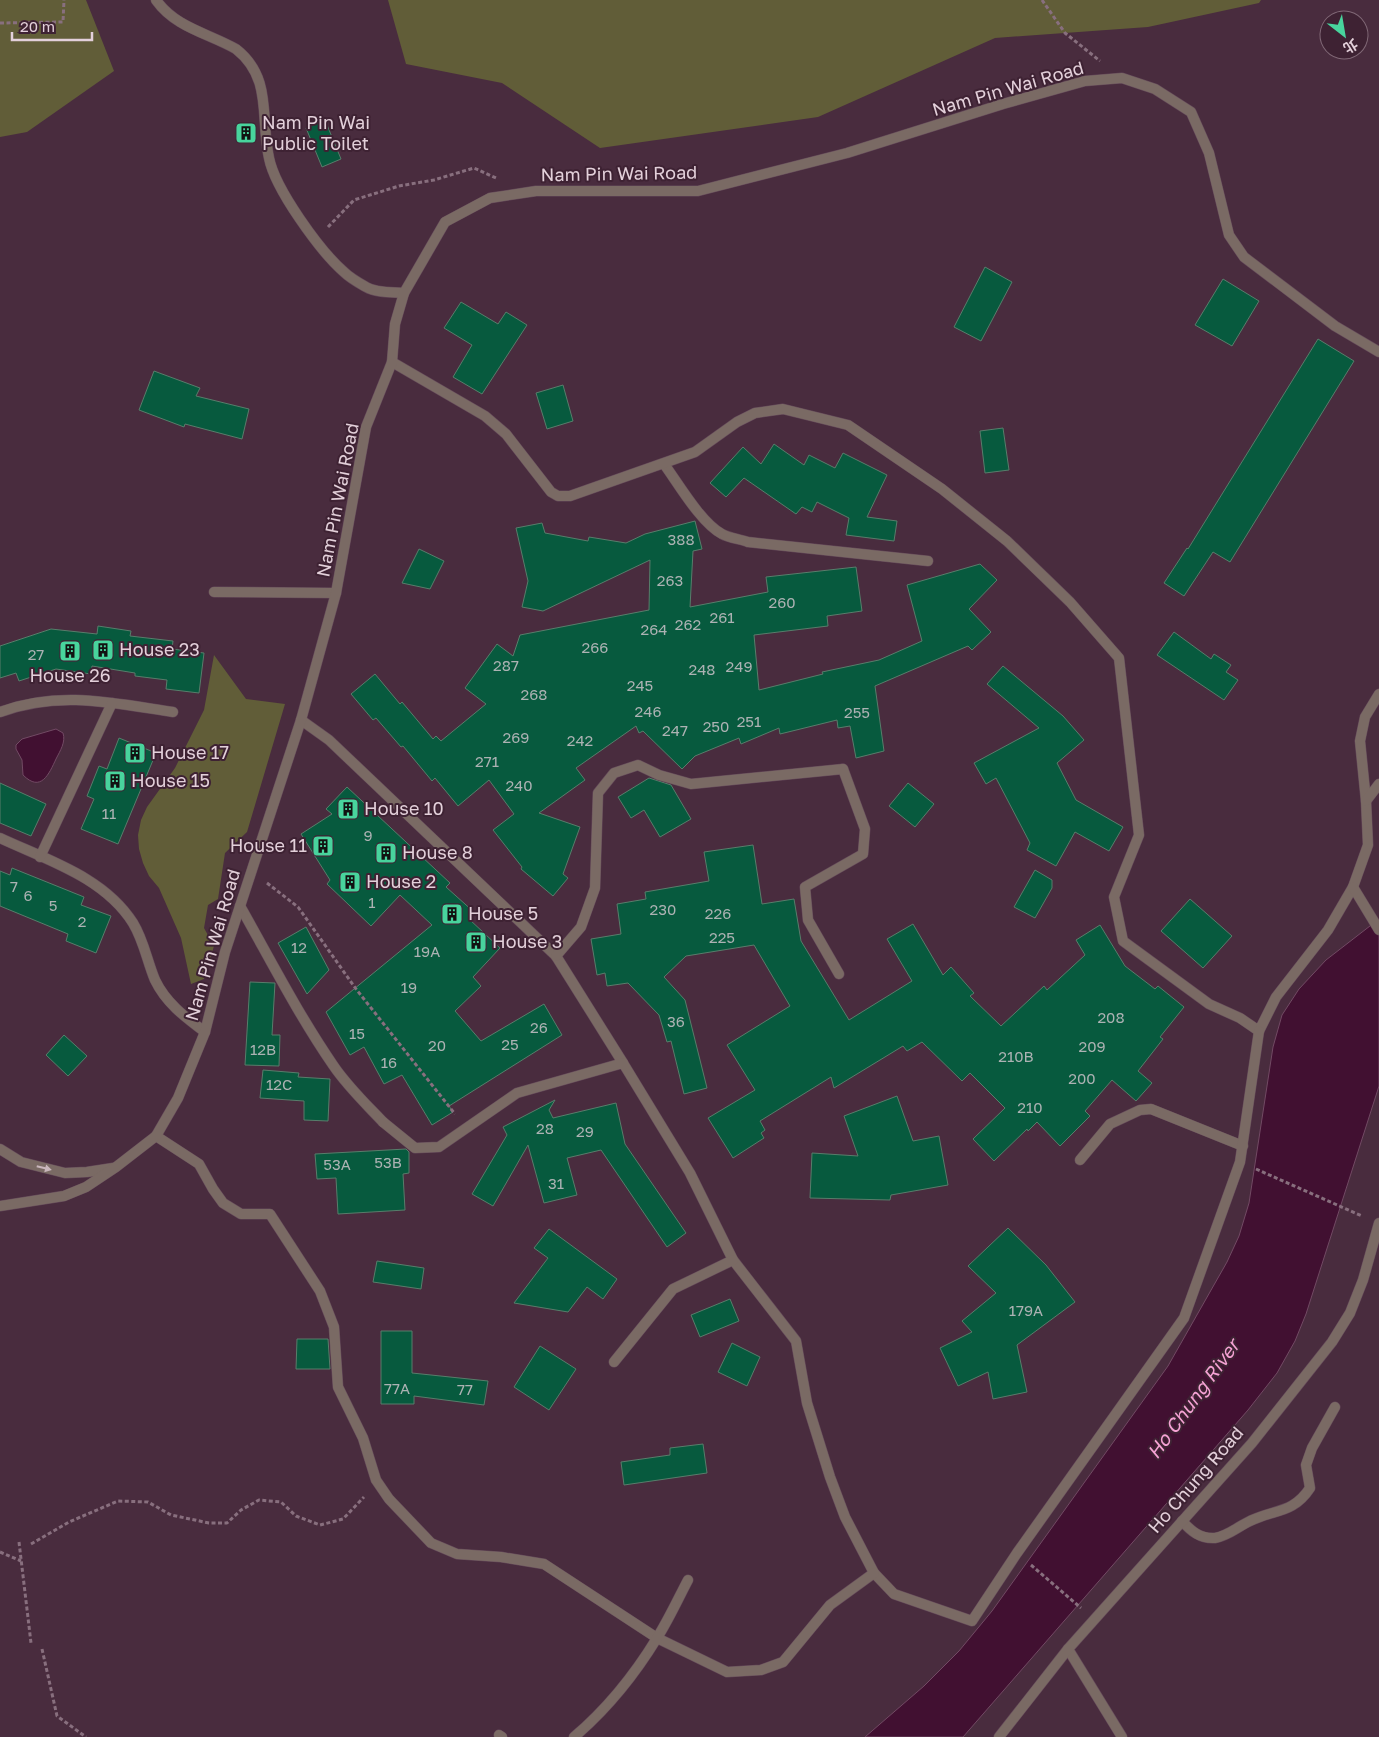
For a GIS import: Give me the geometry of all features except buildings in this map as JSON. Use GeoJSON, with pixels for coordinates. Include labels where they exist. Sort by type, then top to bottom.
{"type":"FeatureCollection","features":[{"type":"Feature","properties":{"kind":"street"},"geometry":{"type":"LineString","coordinates":[[156,0],[165,12],[174,19],[236,49],[243,54],[254,68],[263,95],[267,149],[272,169],[286,198],[316,240],[344,272],[368,289],[404,293]]}},
{"type":"Feature","properties":{"kind":"street","name":"Nam Pin Wai Road"},"geometry":{"type":"LineString","coordinates":[[0,1206],[64,1196],[86,1187],[116,1167],[156,1136],[178,1098],[205,1032],[225,952],[301,720],[336,594],[366,426],[392,362],[394,324],[404,293],[445,222],[490,198],[536,191],[698,191],[847,154],[1003,104],[1086,81],[1122,78],[1155,89],[1191,112],[1209,153],[1229,235],[1244,258],[1335,326],[1379,352]]}},
{"type":"Feature","properties":{"kind":"street"},"geometry":{"type":"LineString","coordinates":[[392,362],[485,416],[506,434],[551,492],[558,496],[570,496],[664,464],[695,452],[737,422],[755,413],[783,410],[848,425],[942,489],[1008,541],[1070,602],[1119,658],[1139,835],[1114,897],[1124,942],[1209,1004],[1240,1018],[1259,1032]]}},
{"type":"Feature","properties":{"kind":"street"},"geometry":{"type":"LineString","coordinates":[[664,464],[697,510],[708,523],[722,534],[748,542],[928,561]]}},
{"type":"Feature","properties":{"kind":"street"},"geometry":{"type":"LineString","coordinates":[[214,592],[336,594]]}},
{"type":"Feature","properties":{"kind":"street"},"geometry":{"type":"LineString","coordinates":[[301,720],[329,740],[556,956],[690,1173],[733,1260],[796,1340],[808,1403],[830,1477],[846,1518],[874,1573],[894,1594],[972,1621],[1017,1553],[1184,1318],[1240,1162],[1259,1032],[1276,997],[1328,930],[1353,887],[1368,845],[1360,741],[1365,717],[1379,694]]}},
{"type":"Feature","properties":{"kind":"street"},"geometry":{"type":"LineString","coordinates":[[0,712],[37,701],[59,699],[112,703],[173,712]]}},
{"type":"Feature","properties":{"kind":"street"},"geometry":{"type":"LineString","coordinates":[[40,857],[112,703]]}},
{"type":"Feature","properties":{"kind":"street"},"geometry":{"type":"LineString","coordinates":[[556,956],[581,926],[595,888],[598,793],[614,772],[638,765],[659,775],[691,784],[843,769],[865,829],[863,854],[805,887],[808,920],[839,974]]}},
{"type":"Feature","properties":{"kind":"street"},"geometry":{"type":"LineString","coordinates":[[1366,801],[1379,784]]}},
{"type":"Feature","properties":{"kind":"street"},"geometry":{"type":"LineString","coordinates":[[0,838],[90,880],[107,892],[133,923],[142,940],[155,979],[164,996],[177,1010],[205,1032]]}},
{"type":"Feature","properties":{"kind":"street"},"geometry":{"type":"LineString","coordinates":[[1353,887],[1379,930]]}},
{"type":"Feature","properties":{"kind":"street"},"geometry":{"type":"LineString","coordinates":[[240,906],[300,1013],[333,1065],[348,1085],[383,1122],[415,1148],[438,1147],[517,1093],[623,1063]]}},
{"type":"Feature","properties":{"kind":"street"},"geometry":{"type":"LineString","coordinates":[[1080,1160],[1110,1124],[1140,1110],[1151,1108],[1243,1146]]}},
{"type":"Feature","properties":{"kind":"street"},"geometry":{"type":"LineString","coordinates":[[156,1136],[199,1164],[223,1203],[241,1214],[270,1214],[320,1291],[334,1327],[338,1387],[364,1438],[376,1480],[389,1499],[430,1543],[457,1554],[501,1557],[544,1564],[657,1638],[727,1672],[761,1670],[783,1662],[830,1605],[874,1573]]}},
{"type":"Feature","properties":{"kind":"street","name":"Nam Pin Wai Road"},"geometry":{"type":"LineString","coordinates":[[0,1148],[21,1162],[65,1173],[87,1172],[116,1167]]}},
{"type":"Feature","properties":{"kind":"street","name":"Ho Chung Road"},"geometry":{"type":"LineString","coordinates":[[999,1737],[1068,1649],[1252,1443],[1332,1342],[1350,1313],[1363,1280],[1379,1223]]}},
{"type":"Feature","properties":{"kind":"street"},"geometry":{"type":"LineString","coordinates":[[614,1362],[673,1289],[733,1260]]}},
{"type":"Feature","properties":{"kind":"street"},"geometry":{"type":"LineString","coordinates":[[1182,1521],[1194,1534],[1215,1538],[1236,1530],[1251,1520],[1276,1513],[1302,1500],[1310,1488],[1306,1465],[1312,1448],[1335,1407]]}},
{"type":"Feature","properties":{"kind":"street"},"geometry":{"type":"LineString","coordinates":[[574,1737],[618,1694],[657,1638],[688,1580]]}},
{"type":"Feature","properties":{"kind":"street"},"geometry":{"type":"LineString","coordinates":[[1068,1649],[1122,1737]]}},
{"type":"Feature","properties":{"kind":"path"},"geometry":{"type":"LineString","coordinates":[[0,23],[63,22],[64,0]]}},
{"type":"Feature","properties":{"kind":"path"},"geometry":{"type":"LineString","coordinates":[[1042,0],[1065,33],[1122,78]]}},
{"type":"Feature","properties":{"kind":"path"},"geometry":{"type":"LineString","coordinates":[[316,240],[354,200],[399,186],[434,180],[474,168],[500,179]]}},
{"type":"Feature","properties":{"kind":"path"},"geometry":{"type":"LineString","coordinates":[[251,870],[298,907],[356,989],[448,1107],[468,1127]]}},
{"type":"Feature","properties":{"kind":"path"},"geometry":{"type":"LineString","coordinates":[[1240,1162],[1379,1223]]}},
{"type":"Feature","properties":{"kind":"path"},"geometry":{"type":"LineString","coordinates":[[31,1544],[69,1522],[118,1501],[148,1502],[171,1515],[209,1523],[227,1523],[242,1510],[259,1500],[281,1502],[296,1516],[320,1526],[343,1519],[359,1504],[376,1480]]}},
{"type":"Feature","properties":{"kind":"path"},"geometry":{"type":"LineString","coordinates":[[19,1542],[31,1643]]}},
{"type":"Feature","properties":{"kind":"path"},"geometry":{"type":"LineString","coordinates":[[0,1552],[21,1561]]}},
{"type":"Feature","properties":{"kind":"path"},"geometry":{"type":"LineString","coordinates":[[1017,1553],[1095,1619]]}},
{"type":"Feature","properties":{"kind":"path"},"geometry":{"type":"LineString","coordinates":[[42,1650],[57,1716],[86,1737]]}},
{"type":"Feature","properties":{"kind":"shaded area"},"geometry":{"type":"Polygon","coordinates":[[[0,0],[86,0],[114,71],[27,132],[0,137],[0,0]]]}},
{"type":"Feature","properties":{"kind":"shaded area"},"geometry":{"type":"Polygon","coordinates":[[[388,0],[1261,0],[1259,3],[1148,27],[995,38],[818,117],[600,148],[502,83],[406,64],[388,0]]]}},
{"type":"Feature","properties":{"kind":"shaded area"},"geometry":{"type":"Polygon","coordinates":[[[214,655],[246,699],[285,704],[247,832],[225,853],[218,899],[208,905],[204,928],[214,946],[204,979],[191,984],[181,938],[159,888],[149,876],[143,863],[138,835],[141,820],[147,807],[175,768],[204,710],[214,655]]]}},
{"type":"Feature","properties":{"kind":"water"},"geometry":{"type":"Polygon","coordinates":[[[56,729],[63,733],[64,740],[61,750],[44,779],[40,782],[29,780],[23,775],[22,760],[16,745],[22,739],[56,729]]]}},
{"type":"Feature","properties":{"kind":"water","name":"Ho Chung River"},"geometry":{"type":"Polygon","coordinates":[[[1379,919],[1379,1086],[1306,1314],[1295,1341],[1277,1373],[1248,1410],[963,1737],[865,1737],[924,1686],[959,1651],[992,1611],[1168,1366],[1227,1262],[1239,1236],[1249,1203],[1273,1047],[1282,1015],[1299,989],[1326,960],[1379,919]]]}},
{"type":"Feature","properties":{"kind":"place","name":"Nam Pin Wai Public Toilet"},"geometry":{"type":"Point","coordinates":[246,133]}},
{"type":"Feature","properties":{"kind":"place","name":"House 23"},"geometry":{"type":"Point","coordinates":[103,650]}},
{"type":"Feature","properties":{"kind":"place","name":"House 26"},"geometry":{"type":"Point","coordinates":[70,651]}},
{"type":"Feature","properties":{"kind":"place","name":"House 17"},"geometry":{"type":"Point","coordinates":[135,753]}},
{"type":"Feature","properties":{"kind":"place","name":"House 15"},"geometry":{"type":"Point","coordinates":[115,781]}},
{"type":"Feature","properties":{"kind":"place","name":"House 10"},"geometry":{"type":"Point","coordinates":[348,809]}},
{"type":"Feature","properties":{"kind":"place","name":"House 11"},"geometry":{"type":"Point","coordinates":[323,846]}},
{"type":"Feature","properties":{"kind":"place","name":"House 8"},"geometry":{"type":"Point","coordinates":[386,853]}},
{"type":"Feature","properties":{"kind":"place","name":"House 2"},"geometry":{"type":"Point","coordinates":[350,882]}},
{"type":"Feature","properties":{"kind":"place","name":"House 5"},"geometry":{"type":"Point","coordinates":[452,914]}},
{"type":"Feature","properties":{"kind":"place","name":"House 3"},"geometry":{"type":"Point","coordinates":[476,942]}}]}
